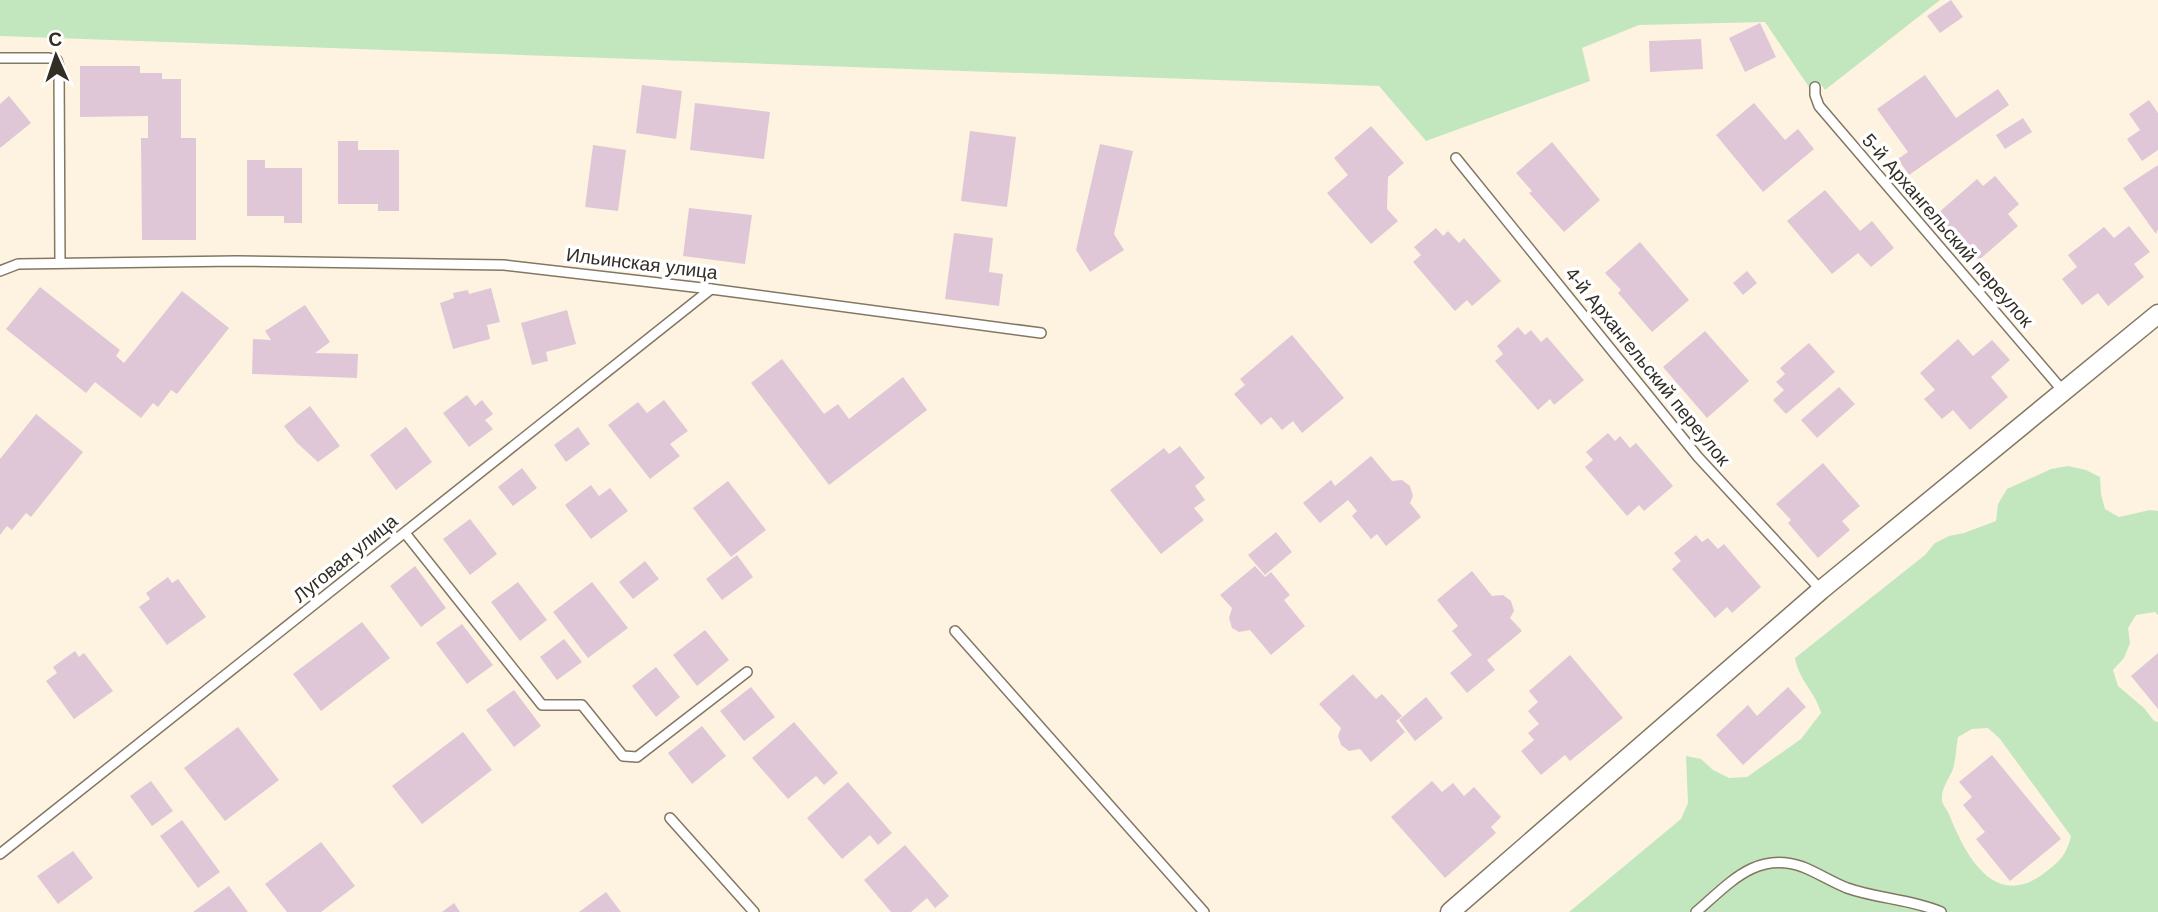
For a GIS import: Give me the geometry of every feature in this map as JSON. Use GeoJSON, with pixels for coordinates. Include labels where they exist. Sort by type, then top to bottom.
{"type":"FeatureCollection","features":[{"type":"Feature","properties":{"kind":"street"},"geometry":{"type":"LineString","coordinates":[[1450,912],[1821,590],[2158,314]]}},
{"type":"Feature","properties":{"kind":"lane"},"geometry":{"type":"LineString","coordinates":[[0,58],[50,58],[57,60],[60,66],[60,263]]}},
{"type":"Feature","properties":{"kind":"lane","name":"5-й Архангельский переулок"},"geometry":{"type":"LineString","coordinates":[[1815,87],[1819,106],[2063,391]]}},
{"type":"Feature","properties":{"kind":"lane","name":"4-й Архангельский переулок"},"geometry":{"type":"LineString","coordinates":[[1456,158],[1698,457],[1821,590]]}},
{"type":"Feature","properties":{"kind":"lane","name":"Ильинская улица"},"geometry":{"type":"LineString","coordinates":[[0,271],[18,264],[60,263],[237,261],[504,265],[711,289],[1041,333]]}},
{"type":"Feature","properties":{"kind":"lane","name":"Луговая улица"},"geometry":{"type":"LineString","coordinates":[[0,854],[711,289]]}},
{"type":"Feature","properties":{"kind":"lane"},"geometry":{"type":"LineString","coordinates":[[405,533],[542,705],[582,705],[623,756],[637,757],[747,672]]}},
{"type":"Feature","properties":{"kind":"lane"},"geometry":{"type":"LineString","coordinates":[[955,631],[1204,912]]}},
{"type":"Feature","properties":{"kind":"lane"},"geometry":{"type":"LineString","coordinates":[[670,818],[754,912]]}},
{"type":"Feature","properties":{"kind":"lane"},"geometry":{"type":"LineString","coordinates":[[1696,912],[1745,870],[1772,862],[1801,866],[1848,888],[1924,905],[1941,912]]}},
{"type":"Feature","properties":{"kind":"green space"},"geometry":{"type":"Polygon","coordinates":[[[0,0],[1940,0],[1825,90],[1820,83],[1811,90],[1765,22],[1639,25],[1582,48],[1590,81],[1426,141],[1379,86],[0,36],[0,0]]]}},
{"type":"Feature","properties":{"kind":"green space"},"geometry":{"type":"Polygon","coordinates":[[[2068,466],[2100,477],[2105,509],[2119,517],[2150,510],[2158,511],[2158,615],[2155,612],[2136,615],[2128,628],[2130,643],[2124,658],[2113,670],[2118,686],[2158,722],[2158,912],[1569,912],[1681,819],[1688,803],[1686,756],[1701,759],[1713,770],[1729,778],[1747,777],[1801,739],[1821,713],[1795,658],[1925,555],[1935,543],[1996,521],[1998,504],[2007,489],[2051,469],[2068,466]],[[1988,728],[1972,729],[1958,737],[1953,769],[1944,788],[1942,800],[1973,860],[1996,882],[2010,886],[2026,883],[2049,870],[2064,854],[2071,836],[2000,739],[1988,728]]]}},
{"type":"Feature","properties":{"kind":"building"},"geometry":{"type":"Polygon","coordinates":[[[1951,0],[1963,17],[1940,33],[1927,16],[1951,0]]]}},
{"type":"Feature","properties":{"kind":"building"},"geometry":{"type":"Polygon","coordinates":[[[1760,23],[1776,57],[1745,72],[1729,38],[1760,23]]]}},
{"type":"Feature","properties":{"kind":"building"},"geometry":{"type":"Polygon","coordinates":[[[1701,39],[1703,69],[1650,72],[1649,41],[1701,39]]]}},
{"type":"Feature","properties":{"kind":"building"},"geometry":{"type":"Polygon","coordinates":[[[80,66],[140,66],[140,73],[162,73],[162,79],[181,79],[181,138],[196,138],[196,240],[142,240],[141,138],[148,138],[148,116],[80,117],[80,66]]]}},
{"type":"Feature","properties":{"kind":"building"},"geometry":{"type":"Polygon","coordinates":[[[1925,75],[1956,118],[1998,89],[2009,105],[1909,175],[1898,159],[1908,152],[1877,109],[1925,75]]]}},
{"type":"Feature","properties":{"kind":"building"},"geometry":{"type":"Polygon","coordinates":[[[642,85],[682,91],[676,139],[636,133],[642,85]]]}},
{"type":"Feature","properties":{"kind":"building"},"geometry":{"type":"Polygon","coordinates":[[[9,96],[31,123],[0,148],[0,104],[9,96]]]}},
{"type":"Feature","properties":{"kind":"building"},"geometry":{"type":"Polygon","coordinates":[[[2149,100],[2158,113],[2158,150],[2142,161],[2127,139],[2140,130],[2129,114],[2149,100]]]}},
{"type":"Feature","properties":{"kind":"building"},"geometry":{"type":"Polygon","coordinates":[[[695,103],[770,112],[764,159],[690,150],[695,103]]]}},
{"type":"Feature","properties":{"kind":"building"},"geometry":{"type":"Polygon","coordinates":[[[1754,103],[1785,140],[1798,129],[1814,149],[1763,192],[1716,135],[1754,103]]]}},
{"type":"Feature","properties":{"kind":"building"},"geometry":{"type":"Polygon","coordinates":[[[2023,118],[2032,132],[2005,149],[1996,135],[2023,118]]]}},
{"type":"Feature","properties":{"kind":"building"},"geometry":{"type":"Polygon","coordinates":[[[1371,126],[1404,163],[1388,177],[1387,209],[1398,221],[1371,244],[1327,193],[1348,175],[1334,158],[1371,126]]]}},
{"type":"Feature","properties":{"kind":"building"},"geometry":{"type":"Polygon","coordinates":[[[970,131],[1016,137],[1007,207],[961,201],[970,131]]]}},
{"type":"Feature","properties":{"kind":"building"},"geometry":{"type":"Polygon","coordinates":[[[338,141],[358,141],[358,150],[399,150],[399,211],[378,211],[378,204],[338,204],[338,141]]]}},
{"type":"Feature","properties":{"kind":"building"},"geometry":{"type":"Polygon","coordinates":[[[1552,142],[1600,200],[1564,232],[1529,193],[1532,191],[1516,173],[1552,142]]]}},
{"type":"Feature","properties":{"kind":"building"},"geometry":{"type":"Polygon","coordinates":[[[1100,144],[1133,151],[1114,234],[1124,250],[1090,272],[1076,250],[1100,144]]]}},
{"type":"Feature","properties":{"kind":"building"},"geometry":{"type":"Polygon","coordinates":[[[593,145],[626,150],[618,211],[585,207],[593,145]]]}},
{"type":"Feature","properties":{"kind":"building"},"geometry":{"type":"Polygon","coordinates":[[[247,160],[265,160],[265,168],[302,168],[302,223],[284,223],[284,216],[247,216],[247,160]]]}},
{"type":"Feature","properties":{"kind":"building"},"geometry":{"type":"Polygon","coordinates":[[[2158,165],[2158,229],[2156,234],[2123,188],[2158,165]]]}},
{"type":"Feature","properties":{"kind":"building"},"geometry":{"type":"Polygon","coordinates":[[[1995,176],[2019,204],[2008,214],[2018,226],[1978,261],[1937,214],[1977,179],[1983,186],[1995,176]]]}},
{"type":"Feature","properties":{"kind":"building"},"geometry":{"type":"Polygon","coordinates":[[[1825,190],[1860,231],[1872,221],[1894,248],[1871,267],[1858,253],[1832,274],[1787,221],[1825,190]]]}},
{"type":"Feature","properties":{"kind":"building"},"geometry":{"type":"Polygon","coordinates":[[[689,208],[752,215],[745,264],[683,256],[689,208]]]}},
{"type":"Feature","properties":{"kind":"building"},"geometry":{"type":"Polygon","coordinates":[[[2129,226],[2150,252],[2134,264],[2144,277],[2108,306],[2098,293],[2082,305],[2062,279],[2077,267],[2068,255],[2104,227],[2114,238],[2129,226]]]}},
{"type":"Feature","properties":{"kind":"building"},"geometry":{"type":"Polygon","coordinates":[[[1436,228],[1443,236],[1448,231],[1459,243],[1464,238],[1501,281],[1472,306],[1467,300],[1455,311],[1413,262],[1421,255],[1414,247],[1436,228]]]}},
{"type":"Feature","properties":{"kind":"building"},"geometry":{"type":"Polygon","coordinates":[[[954,233],[993,238],[989,272],[1003,274],[999,306],[945,299],[954,233]]]}},
{"type":"Feature","properties":{"kind":"building"},"geometry":{"type":"Polygon","coordinates":[[[1640,242],[1689,300],[1652,332],[1618,293],[1621,290],[1605,273],[1640,242]]]}},
{"type":"Feature","properties":{"kind":"building"},"geometry":{"type":"Polygon","coordinates":[[[1747,271],[1757,283],[1743,295],[1733,283],[1747,271]]]}},
{"type":"Feature","properties":{"kind":"building"},"geometry":{"type":"Polygon","coordinates":[[[40,287],[120,350],[116,356],[124,363],[182,291],[229,328],[177,394],[171,390],[158,407],[153,403],[141,418],[95,382],[86,393],[6,329],[40,287]]]}},
{"type":"Feature","properties":{"kind":"building"},"geometry":{"type":"Polygon","coordinates":[[[491,288],[500,322],[487,325],[490,339],[453,349],[440,303],[454,298],[453,293],[468,290],[469,294],[491,288]]]}},
{"type":"Feature","properties":{"kind":"building"},"geometry":{"type":"Polygon","coordinates":[[[305,305],[330,342],[315,353],[358,354],[357,378],[252,374],[253,339],[271,340],[265,331],[305,305]]]}},
{"type":"Feature","properties":{"kind":"building"},"geometry":{"type":"Polygon","coordinates":[[[567,310],[576,344],[546,352],[548,361],[532,365],[521,323],[567,310]]]}},
{"type":"Feature","properties":{"kind":"building"},"geometry":{"type":"Polygon","coordinates":[[[1518,327],[1525,335],[1531,330],[1541,342],[1547,337],[1584,380],[1554,405],[1550,399],[1538,410],[1495,361],[1503,354],[1497,346],[1518,327]]]}},
{"type":"Feature","properties":{"kind":"building"},"geometry":{"type":"Polygon","coordinates":[[[1705,331],[1749,381],[1707,418],[1663,367],[1705,331]]]}},
{"type":"Feature","properties":{"kind":"building"},"geometry":{"type":"Polygon","coordinates":[[[1292,335],[1344,398],[1302,433],[1293,421],[1282,430],[1271,417],[1261,425],[1234,394],[1245,385],[1240,379],[1292,335]]]}},
{"type":"Feature","properties":{"kind":"building"},"geometry":{"type":"Polygon","coordinates":[[[1958,339],[1973,356],[1992,340],[2010,360],[1991,377],[2008,397],[1970,430],[1953,410],[1942,419],[1924,399],[1935,390],[1920,373],[1958,339]]]}},
{"type":"Feature","properties":{"kind":"building"},"geometry":{"type":"Polygon","coordinates":[[[1809,343],[1835,372],[1786,414],[1773,400],[1784,390],[1776,382],[1785,374],[1780,368],[1809,343]]]}},
{"type":"Feature","properties":{"kind":"building"},"geometry":{"type":"Polygon","coordinates":[[[782,359],[824,414],[838,404],[849,419],[903,377],[927,410],[829,485],[751,383],[782,359]]]}},
{"type":"Feature","properties":{"kind":"building"},"geometry":{"type":"Polygon","coordinates":[[[1839,387],[1855,404],[1817,438],[1801,420],[1839,387]]]}},
{"type":"Feature","properties":{"kind":"building"},"geometry":{"type":"Polygon","coordinates":[[[467,395],[475,406],[482,400],[493,414],[485,420],[493,429],[469,447],[443,413],[467,395]]]}},
{"type":"Feature","properties":{"kind":"building"},"geometry":{"type":"Polygon","coordinates":[[[664,400],[688,431],[670,444],[680,456],[650,479],[608,425],[638,402],[647,413],[664,400]]]}},
{"type":"Feature","properties":{"kind":"building"},"geometry":{"type":"Polygon","coordinates":[[[310,406],[340,446],[318,462],[297,443],[284,426],[310,406]]]}},
{"type":"Feature","properties":{"kind":"building"},"geometry":{"type":"Polygon","coordinates":[[[36,414],[83,452],[31,517],[26,513],[12,530],[7,526],[0,535],[0,459],[36,414]]]}},
{"type":"Feature","properties":{"kind":"building"},"geometry":{"type":"Polygon","coordinates":[[[406,427],[432,462],[396,490],[370,455],[406,427]]]}},
{"type":"Feature","properties":{"kind":"building"},"geometry":{"type":"Polygon","coordinates":[[[578,427],[590,444],[566,462],[554,445],[578,427]]]}},
{"type":"Feature","properties":{"kind":"building"},"geometry":{"type":"Polygon","coordinates":[[[1608,433],[1615,441],[1620,436],[1630,448],[1636,443],[1673,486],[1644,511],[1639,505],[1627,516],[1585,467],[1593,460],[1586,452],[1608,433]]]}},
{"type":"Feature","properties":{"kind":"building"},"geometry":{"type":"Polygon","coordinates":[[[1180,446],[1205,478],[1195,486],[1205,500],[1194,508],[1204,520],[1161,554],[1110,490],[1164,448],[1169,454],[1180,446]]]}},
{"type":"Feature","properties":{"kind":"building"},"geometry":{"type":"Polygon","coordinates":[[[1371,456],[1392,481],[1402,480],[1410,486],[1413,496],[1410,503],[1421,517],[1386,546],[1377,534],[1371,539],[1352,516],[1357,511],[1348,500],[1320,523],[1303,503],[1331,480],[1335,486],[1371,456]]]}},
{"type":"Feature","properties":{"kind":"building"},"geometry":{"type":"Polygon","coordinates":[[[1823,463],[1860,506],[1842,521],[1850,530],[1818,558],[1788,523],[1791,520],[1776,504],[1823,463]]]}},
{"type":"Feature","properties":{"kind":"building"},"geometry":{"type":"Polygon","coordinates":[[[522,468],[537,488],[513,506],[498,487],[522,468]]]}},
{"type":"Feature","properties":{"kind":"building"},"geometry":{"type":"Polygon","coordinates":[[[728,481],[766,530],[731,557],[693,508],[728,481]]]}},
{"type":"Feature","properties":{"kind":"building"},"geometry":{"type":"Polygon","coordinates":[[[591,485],[599,496],[610,488],[628,511],[591,539],[565,505],[591,485]]]}},
{"type":"Feature","properties":{"kind":"building"},"geometry":{"type":"Polygon","coordinates":[[[470,519],[497,554],[470,575],[443,539],[470,519]]]}},
{"type":"Feature","properties":{"kind":"building"},"geometry":{"type":"Polygon","coordinates":[[[1276,532],[1292,552],[1265,575],[1248,555],[1276,532]]]}},
{"type":"Feature","properties":{"kind":"building"},"geometry":{"type":"Polygon","coordinates":[[[1696,535],[1702,542],[1708,538],[1718,549],[1724,544],[1761,587],[1732,613],[1727,607],[1715,618],[1672,569],[1681,561],[1674,553],[1696,535]]]}},
{"type":"Feature","properties":{"kind":"building"},"geometry":{"type":"Polygon","coordinates":[[[737,555],[753,577],[722,600],[706,579],[737,555]]]}},
{"type":"Feature","properties":{"kind":"building"},"geometry":{"type":"Polygon","coordinates":[[[645,561],[659,579],[633,599],[619,582],[645,561]]]}},
{"type":"Feature","properties":{"kind":"building"},"geometry":{"type":"Polygon","coordinates":[[[415,566],[446,608],[421,627],[390,586],[415,566]]]}},
{"type":"Feature","properties":{"kind":"building"},"geometry":{"type":"Polygon","coordinates":[[[1255,566],[1265,577],[1271,572],[1290,595],[1284,600],[1305,626],[1271,655],[1250,630],[1239,632],[1232,628],[1229,618],[1232,608],[1220,595],[1255,566]]]}},
{"type":"Feature","properties":{"kind":"building"},"geometry":{"type":"Polygon","coordinates":[[[1472,571],[1492,596],[1503,595],[1511,601],[1514,611],[1510,618],[1522,631],[1487,660],[1495,670],[1467,693],[1450,673],[1472,655],[1452,631],[1458,626],[1437,600],[1472,571]]]}},
{"type":"Feature","properties":{"kind":"building"},"geometry":{"type":"Polygon","coordinates":[[[168,577],[172,583],[178,579],[206,617],[167,645],[139,607],[150,599],[146,593],[168,577]]]}},
{"type":"Feature","properties":{"kind":"building"},"geometry":{"type":"Polygon","coordinates":[[[518,582],[547,620],[520,641],[491,602],[518,582]]]}},
{"type":"Feature","properties":{"kind":"building"},"geometry":{"type":"Polygon","coordinates":[[[592,582],[628,628],[588,658],[553,612],[592,582]]]}},
{"type":"Feature","properties":{"kind":"building"},"geometry":{"type":"Polygon","coordinates":[[[362,622],[390,658],[321,711],[293,674],[362,622]]]}},
{"type":"Feature","properties":{"kind":"building"},"geometry":{"type":"Polygon","coordinates":[[[462,624],[493,665],[467,684],[436,643],[462,624]]]}},
{"type":"Feature","properties":{"kind":"building"},"geometry":{"type":"Polygon","coordinates":[[[705,630],[729,660],[697,686],[673,655],[705,630]]]}},
{"type":"Feature","properties":{"kind":"building"},"geometry":{"type":"Polygon","coordinates":[[[564,639],[582,662],[557,680],[540,657],[564,639]]]}},
{"type":"Feature","properties":{"kind":"building"},"geometry":{"type":"Polygon","coordinates":[[[75,651],[79,657],[84,653],[113,691],[74,719],[46,681],[57,673],[53,667],[75,651]]]}},
{"type":"Feature","properties":{"kind":"building"},"geometry":{"type":"Polygon","coordinates":[[[2158,653],[2158,709],[2131,676],[2158,653]]]}},
{"type":"Feature","properties":{"kind":"building"},"geometry":{"type":"Polygon","coordinates":[[[1570,655],[1623,718],[1570,761],[1565,755],[1541,775],[1521,751],[1534,740],[1528,733],[1539,724],[1528,711],[1538,702],[1529,691],[1570,655]]]}},
{"type":"Feature","properties":{"kind":"building"},"geometry":{"type":"Polygon","coordinates":[[[656,667],[680,697],[656,717],[632,686],[656,667]]]}},
{"type":"Feature","properties":{"kind":"building"},"geometry":{"type":"Polygon","coordinates":[[[1353,674],[1376,699],[1382,694],[1402,716],[1396,721],[1405,732],[1371,762],[1360,749],[1349,751],[1341,745],[1338,736],[1341,728],[1319,704],[1353,674]]]}},
{"type":"Feature","properties":{"kind":"building"},"geometry":{"type":"Polygon","coordinates":[[[751,687],[775,717],[744,741],[720,711],[751,687]]]}},
{"type":"Feature","properties":{"kind":"building"},"geometry":{"type":"Polygon","coordinates":[[[1788,687],[1806,707],[1743,765],[1716,735],[1748,705],[1757,716],[1788,687]]]}},
{"type":"Feature","properties":{"kind":"building"},"geometry":{"type":"Polygon","coordinates":[[[514,690],[541,726],[514,747],[486,710],[514,690]]]}},
{"type":"Feature","properties":{"kind":"building"},"geometry":{"type":"Polygon","coordinates":[[[1426,697],[1443,718],[1415,741],[1399,720],[1426,697]]]}},
{"type":"Feature","properties":{"kind":"building"},"geometry":{"type":"Polygon","coordinates":[[[794,722],[838,773],[824,785],[816,776],[788,799],[752,758],[794,722]]]}},
{"type":"Feature","properties":{"kind":"building"},"geometry":{"type":"Polygon","coordinates":[[[702,726],[726,756],[692,784],[668,753],[702,726]]]}},
{"type":"Feature","properties":{"kind":"building"},"geometry":{"type":"Polygon","coordinates":[[[238,727],[279,780],[225,821],[184,768],[238,727]]]}},
{"type":"Feature","properties":{"kind":"building"},"geometry":{"type":"Polygon","coordinates":[[[463,732],[492,770],[422,824],[392,786],[463,732]]]}},
{"type":"Feature","properties":{"kind":"building"},"geometry":{"type":"Polygon","coordinates":[[[1992,755],[2061,839],[2010,881],[1976,839],[1985,832],[1963,805],[1972,797],[1959,782],[1992,755]]]}},
{"type":"Feature","properties":{"kind":"building"},"geometry":{"type":"Polygon","coordinates":[[[151,781],[173,811],[152,826],[130,796],[151,781]]]}},
{"type":"Feature","properties":{"kind":"building"},"geometry":{"type":"Polygon","coordinates":[[[1432,781],[1442,792],[1453,783],[1464,796],[1474,787],[1501,817],[1491,827],[1496,833],[1445,878],[1391,817],[1432,781]]]}},
{"type":"Feature","properties":{"kind":"building"},"geometry":{"type":"Polygon","coordinates":[[[848,782],[892,833],[878,845],[870,835],[842,859],[807,818],[848,782]]]}},
{"type":"Feature","properties":{"kind":"building"},"geometry":{"type":"Polygon","coordinates":[[[182,820],[220,872],[198,888],[160,836],[182,820]]]}},
{"type":"Feature","properties":{"kind":"building"},"geometry":{"type":"Polygon","coordinates":[[[321,842],[355,886],[321,912],[287,912],[265,884],[321,842]]]}},
{"type":"Feature","properties":{"kind":"building"},"geometry":{"type":"Polygon","coordinates":[[[905,845],[949,896],[935,908],[927,898],[911,912],[891,912],[864,880],[905,845]]]}},
{"type":"Feature","properties":{"kind":"building"},"geometry":{"type":"Polygon","coordinates":[[[73,851],[93,878],[58,904],[37,876],[73,851]]]}},
{"type":"Feature","properties":{"kind":"building"},"geometry":{"type":"Polygon","coordinates":[[[229,886],[248,912],[193,912],[229,886]]]}},
{"type":"Feature","properties":{"kind":"building"},"geometry":{"type":"Polygon","coordinates":[[[606,892],[621,912],[579,912],[606,892]]]}},
{"type":"Feature","properties":{"kind":"building"},"geometry":{"type":"Polygon","coordinates":[[[454,903],[460,912],[442,912],[454,903]]]}}]}
